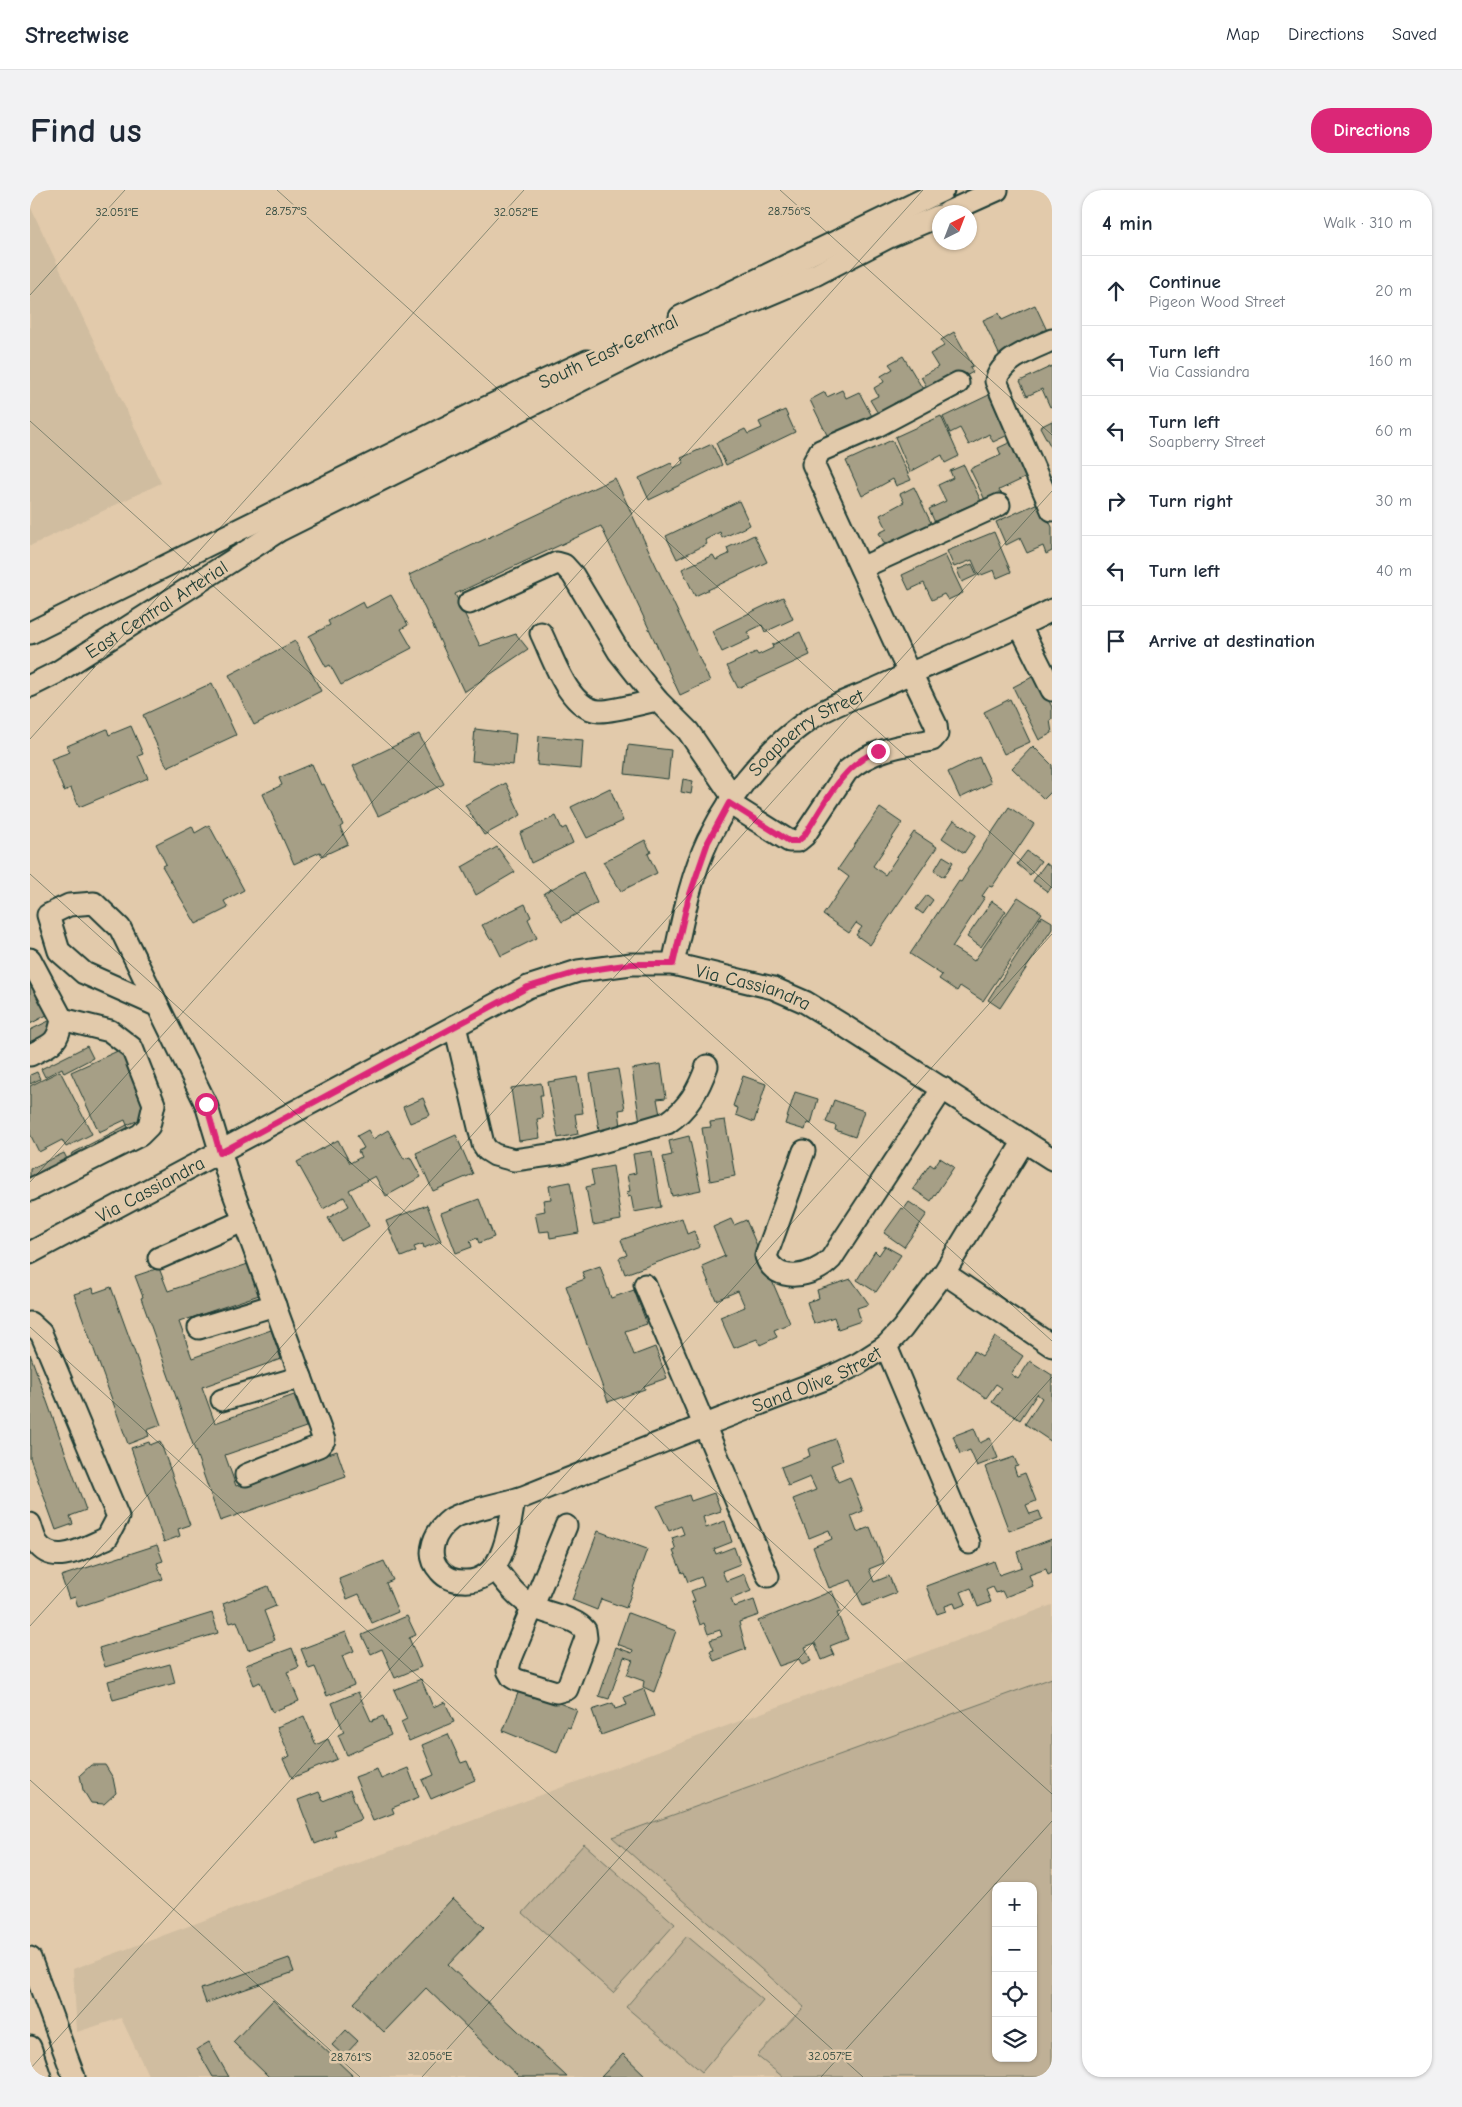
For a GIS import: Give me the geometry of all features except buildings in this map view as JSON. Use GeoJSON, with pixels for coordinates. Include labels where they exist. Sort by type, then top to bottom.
{"type":"FeatureCollection","features":[{"type":"Feature","properties":{"kind":"street","name":"South East Central"},"geometry":{"type":"LineString","coordinates":[[964,205],[997,190]]}},
{"type":"Feature","properties":{"kind":"street","name":"South East Central"},"geometry":{"type":"LineString","coordinates":[[276,521],[483,409],[773,274],[835,240],[929,193]]}},
{"type":"Feature","properties":{"kind":"street"},"geometry":{"type":"LineString","coordinates":[[929,193],[935,205]]}},
{"type":"Feature","properties":{"kind":"street","name":"South East Central"},"geometry":{"type":"LineString","coordinates":[[276,521],[664,339],[817,274],[889,237],[932,219]]}},
{"type":"Feature","properties":{"kind":"street"},"geometry":{"type":"LineString","coordinates":[[1052,340],[1025,352],[1007,364],[999,371],[996,380],[1046,481],[1052,510]]}},
{"type":"Feature","properties":{"kind":"street"},"geometry":{"type":"LineString","coordinates":[[469,603],[557,562],[564,565],[573,574],[619,652],[657,700],[688,731],[731,800],[789,841],[798,841],[804,836],[847,771],[856,764],[878,751],[932,740],[937,734],[936,726],[813,464],[820,451],[875,427],[958,382]]}},
{"type":"Feature","properties":{"kind":"street"},"geometry":{"type":"LineString","coordinates":[[861,568],[999,505]]}},
{"type":"Feature","properties":{"kind":"street","name":"East Central Arterial"},"geometry":{"type":"LineString","coordinates":[[30,633],[276,521]]}},
{"type":"Feature","properties":{"kind":"street","name":"East Central Arterial"},"geometry":{"type":"LineString","coordinates":[[30,686],[56,672],[276,521]]}},
{"type":"Feature","properties":{"kind":"street","name":"Soapberry Street"},"geometry":{"type":"LineString","coordinates":[[673,964],[688,900],[708,842],[731,800],[766,755],[811,718],[1020,626],[1052,610]]}},
{"type":"Feature","properties":{"kind":"street"},"geometry":{"type":"LineString","coordinates":[[1020,626],[1052,690]]}},
{"type":"Feature","properties":{"kind":"street"},"geometry":{"type":"LineString","coordinates":[[541,633],[571,697],[584,707],[599,711],[657,700]]}},
{"type":"Feature","properties":{"kind":"street"},"geometry":{"type":"LineString","coordinates":[[156,1005],[84,973],[59,951],[39,917],[69,905],[94,903],[120,928],[206,1104],[220,1153],[324,1440],[323,1443],[246,1475]]}},
{"type":"Feature","properties":{"kind":"street"},"geometry":{"type":"LineString","coordinates":[[30,959],[62,1019],[60,1035],[54,1044],[30,1055]]}},
{"type":"Feature","properties":{"kind":"street","name":"Via Cassiandra"},"geometry":{"type":"LineString","coordinates":[[30,1253],[528,987],[578,972],[631,964],[673,964],[773,988],[805,1002],[1052,1159]]}},
{"type":"Feature","properties":{"kind":"street"},"geometry":{"type":"LineString","coordinates":[[30,1190],[140,1135],[149,1126],[154,1104],[132,1048],[110,1031],[62,1019]]}},
{"type":"Feature","properties":{"kind":"street"},"geometry":{"type":"LineString","coordinates":[[456,1026],[472,1089],[483,1144],[487,1150],[514,1160],[564,1153],[667,1123],[678,1116],[700,1087],[707,1066]]}},
{"type":"Feature","properties":{"kind":"street"},"geometry":{"type":"LineString","coordinates":[[804,1151],[766,1256],[768,1263],[774,1269],[789,1276],[803,1275],[818,1270],[831,1260],[943,1088]]}},
{"type":"Feature","properties":{"kind":"street","name":"Sand Olive Street"},"geometry":{"type":"LineString","coordinates":[[494,1567],[483,1577],[472,1582],[448,1578],[439,1570],[432,1559],[433,1545],[439,1530],[453,1518],[514,1500],[704,1424],[833,1376],[858,1364],[886,1346],[914,1315],[944,1272],[1024,1140]]}},
{"type":"Feature","properties":{"kind":"street"},"geometry":{"type":"LineString","coordinates":[[159,1258],[244,1221]]}},
{"type":"Feature","properties":{"kind":"street"},"geometry":{"type":"LineString","coordinates":[[944,1272],[1052,1346]]}},
{"type":"Feature","properties":{"kind":"street"},"geometry":{"type":"LineString","coordinates":[[645,1285],[768,1576]]}},
{"type":"Feature","properties":{"kind":"street"},"geometry":{"type":"LineString","coordinates":[[199,1328],[275,1305]]}},
{"type":"Feature","properties":{"kind":"street"},"geometry":{"type":"LineString","coordinates":[[30,1323],[41,1333],[118,1517],[107,1538],[65,1556],[48,1552],[37,1544],[30,1524]]}},
{"type":"Feature","properties":{"kind":"street"},"geometry":{"type":"LineString","coordinates":[[886,1346],[969,1543]]}},
{"type":"Feature","properties":{"kind":"street"},"geometry":{"type":"LineString","coordinates":[[222,1400],[301,1377]]}},
{"type":"Feature","properties":{"kind":"street"},"geometry":{"type":"LineString","coordinates":[[514,1500],[508,1534],[494,1567],[522,1599],[533,1607],[566,1526]]}},
{"type":"Feature","properties":{"kind":"street"},"geometry":{"type":"LineString","coordinates":[[30,1958],[74,2077]]}},
{"type":"Feature","properties":{"kind":"street"},"geometry":{"type":"LineString","coordinates":[[30,2047],[40,2077]]}},
{"type":"Feature","properties":{"kind":"shaded area"},"geometry":{"type":"Polygon","coordinates":[[[30,206],[161,483],[30,546],[30,206]]]}},
{"type":"Feature","properties":{"kind":"shaded area"},"geometry":{"type":"Polygon","coordinates":[[[1052,1605],[1052,2077],[149,2077],[121,2018],[77,2032],[73,1969],[1052,1605]]]}},
{"type":"Feature","properties":{"kind":"shaded area"},"geometry":{"type":"Polygon","coordinates":[[[1052,1678],[1052,2077],[783,2077],[757,2056],[804,2007],[612,1837],[1052,1678]]]}},
{"type":"Feature","properties":{"kind":"shaded area"},"geometry":{"type":"Polygon","coordinates":[[[584,1844],[675,1924],[613,1993],[523,1913],[584,1844]]]}},
{"type":"Feature","properties":{"kind":"shaded area"},"geometry":{"type":"Polygon","coordinates":[[[687,1936],[763,2000],[702,2072],[626,2007],[687,1936]]]}},
{"type":"Feature","properties":{"kind":"route"},"geometry":{"type":"LineString","coordinates":[[206,1104],[220,1153],[528,987],[578,972],[631,964],[673,964],[688,900],[708,842],[729,803],[789,841],[798,841],[804,836],[847,771],[868,755],[878,751]]}}]}
